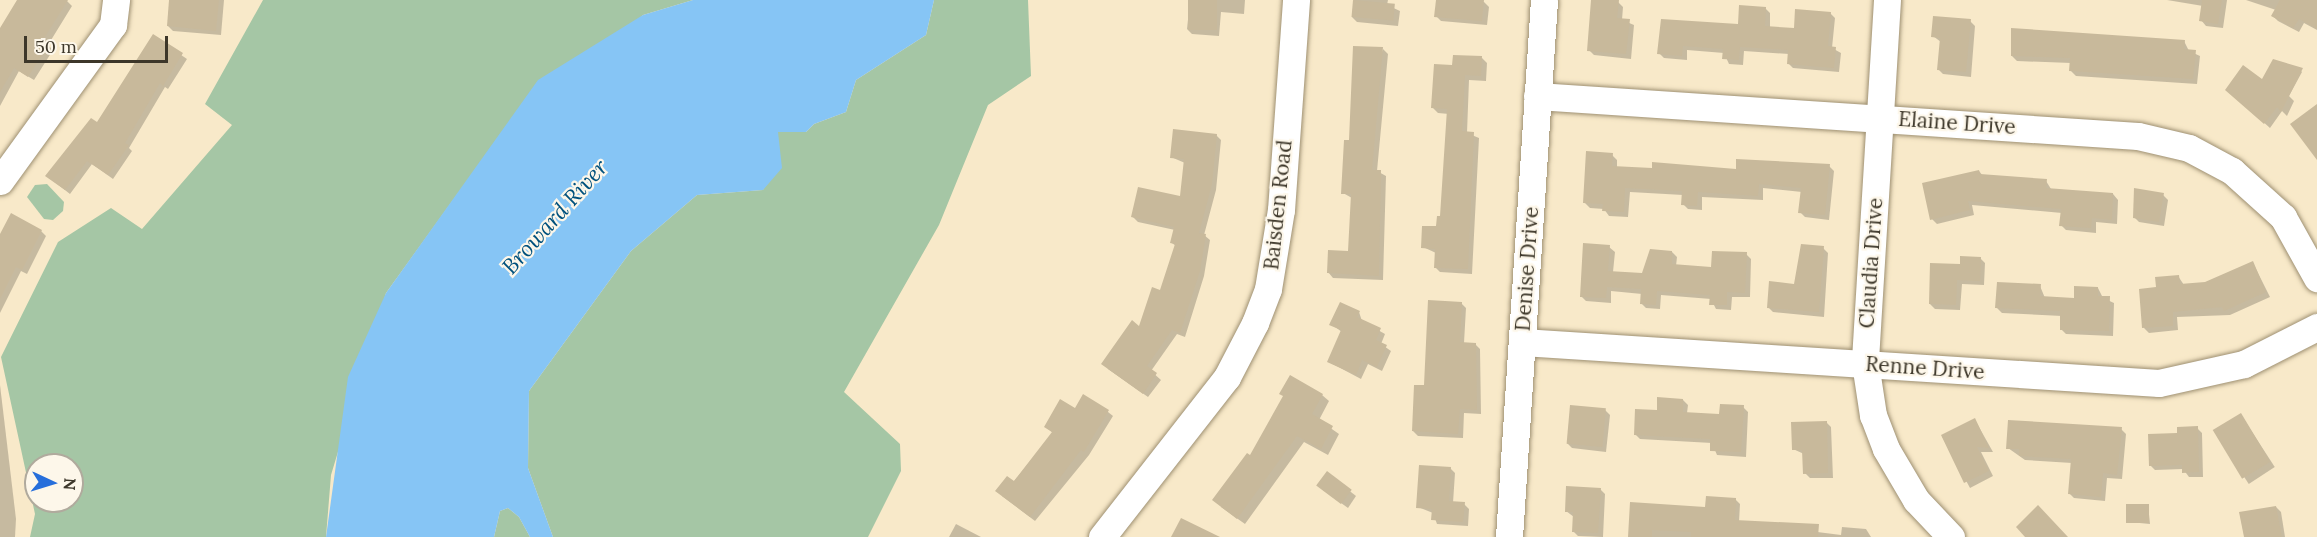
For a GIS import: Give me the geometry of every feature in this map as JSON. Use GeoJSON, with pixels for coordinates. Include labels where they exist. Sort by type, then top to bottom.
{"type":"FeatureCollection","features":[{"type":"Feature","properties":{"kind":"street"},"geometry":{"type":"LineString","coordinates":[[5,165],[113,25],[116,0]]}},
{"type":"Feature","properties":{"kind":"street","name":"Baisden Road"},"geometry":{"type":"LineString","coordinates":[[1102,537],[1227,377],[1255,324],[1268,289],[1281,210],[1296,0]]}},
{"type":"Feature","properties":{"kind":"street","name":"Denise Drive"},"geometry":{"type":"LineString","coordinates":[[1509,537],[1544,0]]}},
{"type":"Feature","properties":{"kind":"street","name":"Claudia Drive"},"geometry":{"type":"LineString","coordinates":[[1887,0],[1865,363],[1874,415],[1886,449],[1916,500],[1951,537]]}},
{"type":"Feature","properties":{"kind":"street","name":"Elaine Drive"},"geometry":{"type":"LineString","coordinates":[[1537,96],[2138,136],[2189,148],[2232,171],[2266,199],[2283,217],[2317,278]]}},
{"type":"Feature","properties":{"kind":"street","name":"Renne Drive"},"geometry":{"type":"LineString","coordinates":[[1522,342],[2159,382],[2244,364],[2317,327]]}},
{"type":"Feature","properties":{"kind":"green space"},"geometry":{"type":"Polygon","coordinates":[[[263,0],[693,0],[643,15],[461,189],[386,293],[331,475],[326,537],[30,537],[35,513],[84,513],[84,453],[24,453],[24,463],[1,357],[58,242],[111,208],[142,229],[232,125],[205,104],[263,0]]]}},
{"type":"Feature","properties":{"kind":"green space"},"geometry":{"type":"Polygon","coordinates":[[[934,0],[1028,0],[1031,76],[988,105],[939,225],[844,392],[900,444],[901,471],[868,537],[553,537],[528,468],[529,391],[631,251],[697,195],[763,190],[777,132],[806,132],[814,124],[846,112],[856,80],[926,35],[934,0]]]}},
{"type":"Feature","properties":{"kind":"green space"},"geometry":{"type":"Polygon","coordinates":[[[47,184],[64,202],[63,211],[53,220],[44,219],[27,197],[35,185],[47,184]]]}},
{"type":"Feature","properties":{"kind":"green space"},"geometry":{"type":"Polygon","coordinates":[[[508,508],[519,517],[530,537],[494,537],[500,511],[508,508]]]}},
{"type":"Feature","properties":{"kind":"water","name":"Broward River"},"geometry":{"type":"Polygon","coordinates":[[[693,0],[934,0],[926,35],[856,80],[846,112],[814,124],[806,132],[778,132],[782,168],[763,190],[697,195],[631,251],[529,391],[528,468],[553,537],[530,537],[519,517],[508,508],[500,511],[494,537],[326,537],[348,377],[386,293],[538,80],[643,15],[693,0]]]}},
{"type":"Feature","properties":{"kind":"building"},"geometry":{"type":"Polygon","coordinates":[[[17,0],[68,0],[43,40],[49,44],[28,77],[14,68],[0,92],[0,28],[17,0]]]}},
{"type":"Feature","properties":{"kind":"building"},"geometry":{"type":"Polygon","coordinates":[[[169,0],[219,0],[216,31],[167,26],[169,0]]]}},
{"type":"Feature","properties":{"kind":"building"},"geometry":{"type":"Polygon","coordinates":[[[1188,0],[1217,0],[1217,30],[1188,30],[1188,0]]]}},
{"type":"Feature","properties":{"kind":"building"},"geometry":{"type":"Polygon","coordinates":[[[1353,0],[1395,4],[1393,21],[1352,17],[1353,0]]]}},
{"type":"Feature","properties":{"kind":"building"},"geometry":{"type":"Polygon","coordinates":[[[1436,0],[1484,0],[1482,21],[1434,17],[1436,0]]]}},
{"type":"Feature","properties":{"kind":"building"},"geometry":{"type":"Polygon","coordinates":[[[1591,0],[1619,0],[1617,18],[1630,19],[1626,54],[1587,51],[1591,0]]]}},
{"type":"Feature","properties":{"kind":"building"},"geometry":{"type":"Polygon","coordinates":[[[2202,0],[2222,0],[2218,24],[2199,21],[2202,0]]]}},
{"type":"Feature","properties":{"kind":"building"},"geometry":{"type":"Polygon","coordinates":[[[2280,0],[2317,0],[2317,29],[2299,19],[2293,28],[2271,16],[2280,0]]]}},
{"type":"Feature","properties":{"kind":"building"},"geometry":{"type":"Polygon","coordinates":[[[1739,5],[1766,7],[1765,26],[1794,28],[1795,9],[1831,12],[1828,46],[1836,47],[1834,68],[1787,64],[1788,50],[1740,47],[1739,60],[1722,59],[1723,49],[1683,46],[1682,56],[1657,54],[1661,19],[1738,24],[1739,5]]]}},
{"type":"Feature","properties":{"kind":"building"},"geometry":{"type":"Polygon","coordinates":[[[1933,16],[1971,19],[1966,72],[1937,70],[1940,38],[1931,37],[1933,16]]]}},
{"type":"Feature","properties":{"kind":"building"},"geometry":{"type":"Polygon","coordinates":[[[2011,28],[2185,40],[2184,49],[2196,50],[2193,79],[2069,71],[2070,58],[2011,56],[2011,28]]]}},
{"type":"Feature","properties":{"kind":"building"},"geometry":{"type":"Polygon","coordinates":[[[153,34],[183,53],[163,86],[160,83],[125,143],[129,145],[108,175],[87,161],[65,190],[45,176],[91,118],[97,122],[153,34]]]}},
{"type":"Feature","properties":{"kind":"building"},"geometry":{"type":"Polygon","coordinates":[[[1353,46],[1383,47],[1372,170],[1381,170],[1379,276],[1327,273],[1328,250],[1348,251],[1351,194],[1341,194],[1344,140],[1349,140],[1353,46]]]}},
{"type":"Feature","properties":{"kind":"building"},"geometry":{"type":"Polygon","coordinates":[[[1453,55],[1482,56],[1481,76],[1465,75],[1462,131],[1474,132],[1468,269],[1434,268],[1435,249],[1421,248],[1422,226],[1436,226],[1437,216],[1440,216],[1447,109],[1431,108],[1434,64],[1452,65],[1453,55]]]}},
{"type":"Feature","properties":{"kind":"building"},"geometry":{"type":"Polygon","coordinates":[[[2273,59],[2303,68],[2281,112],[2277,107],[2264,124],[2225,90],[2243,65],[2262,79],[2273,59]]]}},
{"type":"Feature","properties":{"kind":"building"},"geometry":{"type":"Polygon","coordinates":[[[2317,104],[2317,160],[2290,124],[2317,104]]]}},
{"type":"Feature","properties":{"kind":"building"},"geometry":{"type":"Polygon","coordinates":[[[1173,129],[1217,134],[1212,184],[1199,233],[1206,234],[1200,271],[1180,333],[1172,330],[1147,366],[1157,373],[1143,394],[1101,364],[1132,320],[1139,326],[1152,287],[1160,290],[1175,244],[1170,243],[1174,227],[1131,217],[1138,187],[1180,196],[1184,159],[1170,158],[1173,129]]]}},
{"type":"Feature","properties":{"kind":"building"},"geometry":{"type":"Polygon","coordinates":[[[1586,151],[1613,153],[1612,166],[1652,168],[1652,162],[1736,169],[1736,159],[1830,164],[1825,215],[1798,213],[1801,188],[1759,184],[1758,196],[1698,192],[1697,206],[1681,205],[1682,191],[1625,188],[1624,212],[1602,211],[1603,204],[1583,203],[1586,151]]]}},
{"type":"Feature","properties":{"kind":"building"},"geometry":{"type":"Polygon","coordinates":[[[1979,170],[1980,174],[2047,179],[2046,188],[2113,193],[2112,220],[2092,218],[2091,228],[2059,226],[2061,209],[1968,201],[1970,210],[1930,220],[1922,183],[1979,170]]]}},
{"type":"Feature","properties":{"kind":"building"},"geometry":{"type":"Polygon","coordinates":[[[2134,188],[2164,193],[2159,222],[2133,218],[2134,188]]]}},
{"type":"Feature","properties":{"kind":"building"},"geometry":{"type":"Polygon","coordinates":[[[11,213],[42,230],[22,270],[16,267],[0,299],[0,234],[11,213]]]}},
{"type":"Feature","properties":{"kind":"building"},"geometry":{"type":"Polygon","coordinates":[[[1583,243],[1610,245],[1608,271],[1642,273],[1650,249],[1672,251],[1672,264],[1711,267],[1712,251],[1747,252],[1745,293],[1727,292],[1727,305],[1709,305],[1710,295],[1657,291],[1656,305],[1640,304],[1641,289],[1607,287],[1606,298],[1580,297],[1583,243]]]}},
{"type":"Feature","properties":{"kind":"building"},"geometry":{"type":"Polygon","coordinates":[[[1801,244],[1824,246],[1819,312],[1767,308],[1769,281],[1794,284],[1801,244]]]}},
{"type":"Feature","properties":{"kind":"building"},"geometry":{"type":"Polygon","coordinates":[[[1960,256],[1981,257],[1980,281],[1957,280],[1956,305],[1929,304],[1930,263],[1960,264],[1960,256]]]}},
{"type":"Feature","properties":{"kind":"building"},"geometry":{"type":"Polygon","coordinates":[[[2253,261],[2266,292],[2224,311],[2222,307],[2173,312],[2173,326],[2142,328],[2139,289],[2156,287],[2155,277],[2179,275],[2180,284],[2205,282],[2253,261]]]}},
{"type":"Feature","properties":{"kind":"building"},"geometry":{"type":"Polygon","coordinates":[[[1997,282],[2041,284],[2040,296],[2074,298],[2074,286],[2098,287],[2098,296],[2110,296],[2109,331],[2060,330],[2060,311],[1995,308],[1997,282]]]}},
{"type":"Feature","properties":{"kind":"building"},"geometry":{"type":"Polygon","coordinates":[[[1428,300],[1462,302],[1460,342],[1476,343],[1477,410],[1460,409],[1458,434],[1412,431],[1414,385],[1424,385],[1428,300]]]}},
{"type":"Feature","properties":{"kind":"building"},"geometry":{"type":"Polygon","coordinates":[[[1340,302],[1360,311],[1357,317],[1381,328],[1376,340],[1387,345],[1377,367],[1362,360],[1356,375],[1327,362],[1341,330],[1329,325],[1340,302]]]}},
{"type":"Feature","properties":{"kind":"building"},"geometry":{"type":"Polygon","coordinates":[[[1290,375],[1323,394],[1312,414],[1333,426],[1321,449],[1297,436],[1237,519],[1212,500],[1247,453],[1250,455],[1283,396],[1279,394],[1290,375]]]}},
{"type":"Feature","properties":{"kind":"building"},"geometry":{"type":"Polygon","coordinates":[[[1083,394],[1109,410],[1084,452],[1081,450],[1030,517],[995,491],[1007,476],[1014,481],[1052,432],[1044,427],[1060,399],[1075,408],[1083,394]]]}},
{"type":"Feature","properties":{"kind":"building"},"geometry":{"type":"Polygon","coordinates":[[[1657,397],[1683,399],[1683,412],[1719,414],[1720,404],[1744,405],[1741,452],[1710,451],[1710,439],[1634,435],[1635,409],[1657,410],[1657,397]]]}},
{"type":"Feature","properties":{"kind":"building"},"geometry":{"type":"Polygon","coordinates":[[[1570,405],[1606,408],[1602,447],[1567,444],[1570,405]]]}},
{"type":"Feature","properties":{"kind":"building"},"geometry":{"type":"Polygon","coordinates":[[[2241,413],[2270,462],[2242,479],[2213,430],[2241,413]]]}},
{"type":"Feature","properties":{"kind":"building"},"geometry":{"type":"Polygon","coordinates":[[[1975,418],[1989,448],[1977,447],[1989,471],[1964,483],[1941,435],[1975,418]]]}},
{"type":"Feature","properties":{"kind":"building"},"geometry":{"type":"Polygon","coordinates":[[[2008,420],[2122,427],[2117,475],[2103,473],[2101,497],[2068,494],[2071,459],[2019,456],[2019,449],[2006,449],[2008,420]]]}},
{"type":"Feature","properties":{"kind":"building"},"geometry":{"type":"Polygon","coordinates":[[[1827,421],[1828,473],[1803,474],[1802,450],[1792,450],[1791,422],[1827,421]]]}},
{"type":"Feature","properties":{"kind":"building"},"geometry":{"type":"Polygon","coordinates":[[[2198,426],[2199,472],[2182,473],[2182,465],[2149,466],[2148,434],[2177,433],[2177,427],[2198,426]]]}},
{"type":"Feature","properties":{"kind":"building"},"geometry":{"type":"Polygon","coordinates":[[[1419,465],[1451,467],[1449,501],[1465,502],[1463,522],[1431,520],[1432,509],[1416,508],[1419,465]]]}},
{"type":"Feature","properties":{"kind":"building"},"geometry":{"type":"Polygon","coordinates":[[[1327,471],[1352,490],[1341,504],[1316,485],[1327,471]]]}},
{"type":"Feature","properties":{"kind":"building"},"geometry":{"type":"Polygon","coordinates":[[[1566,486],[1601,488],[1598,533],[1572,532],[1573,512],[1565,512],[1566,486]]]}},
{"type":"Feature","properties":{"kind":"building"},"geometry":{"type":"Polygon","coordinates":[[[1706,496],[1736,498],[1735,520],[1819,524],[1818,537],[1691,537],[1691,532],[1652,530],[1652,537],[1628,537],[1630,502],[1705,507],[1706,496]]]}},
{"type":"Feature","properties":{"kind":"building"},"geometry":{"type":"Polygon","coordinates":[[[2126,504],[2149,504],[2149,523],[2126,523],[2126,504]]]}},
{"type":"Feature","properties":{"kind":"building"},"geometry":{"type":"Polygon","coordinates":[[[2038,505],[2068,537],[2025,537],[2016,527],[2038,505]]]}},
{"type":"Feature","properties":{"kind":"building"},"geometry":{"type":"Polygon","coordinates":[[[2276,506],[2282,537],[2244,537],[2239,512],[2276,506]]]}},
{"type":"Feature","properties":{"kind":"building"},"geometry":{"type":"Polygon","coordinates":[[[1181,518],[1220,537],[1171,537],[1181,518]]]}}]}
